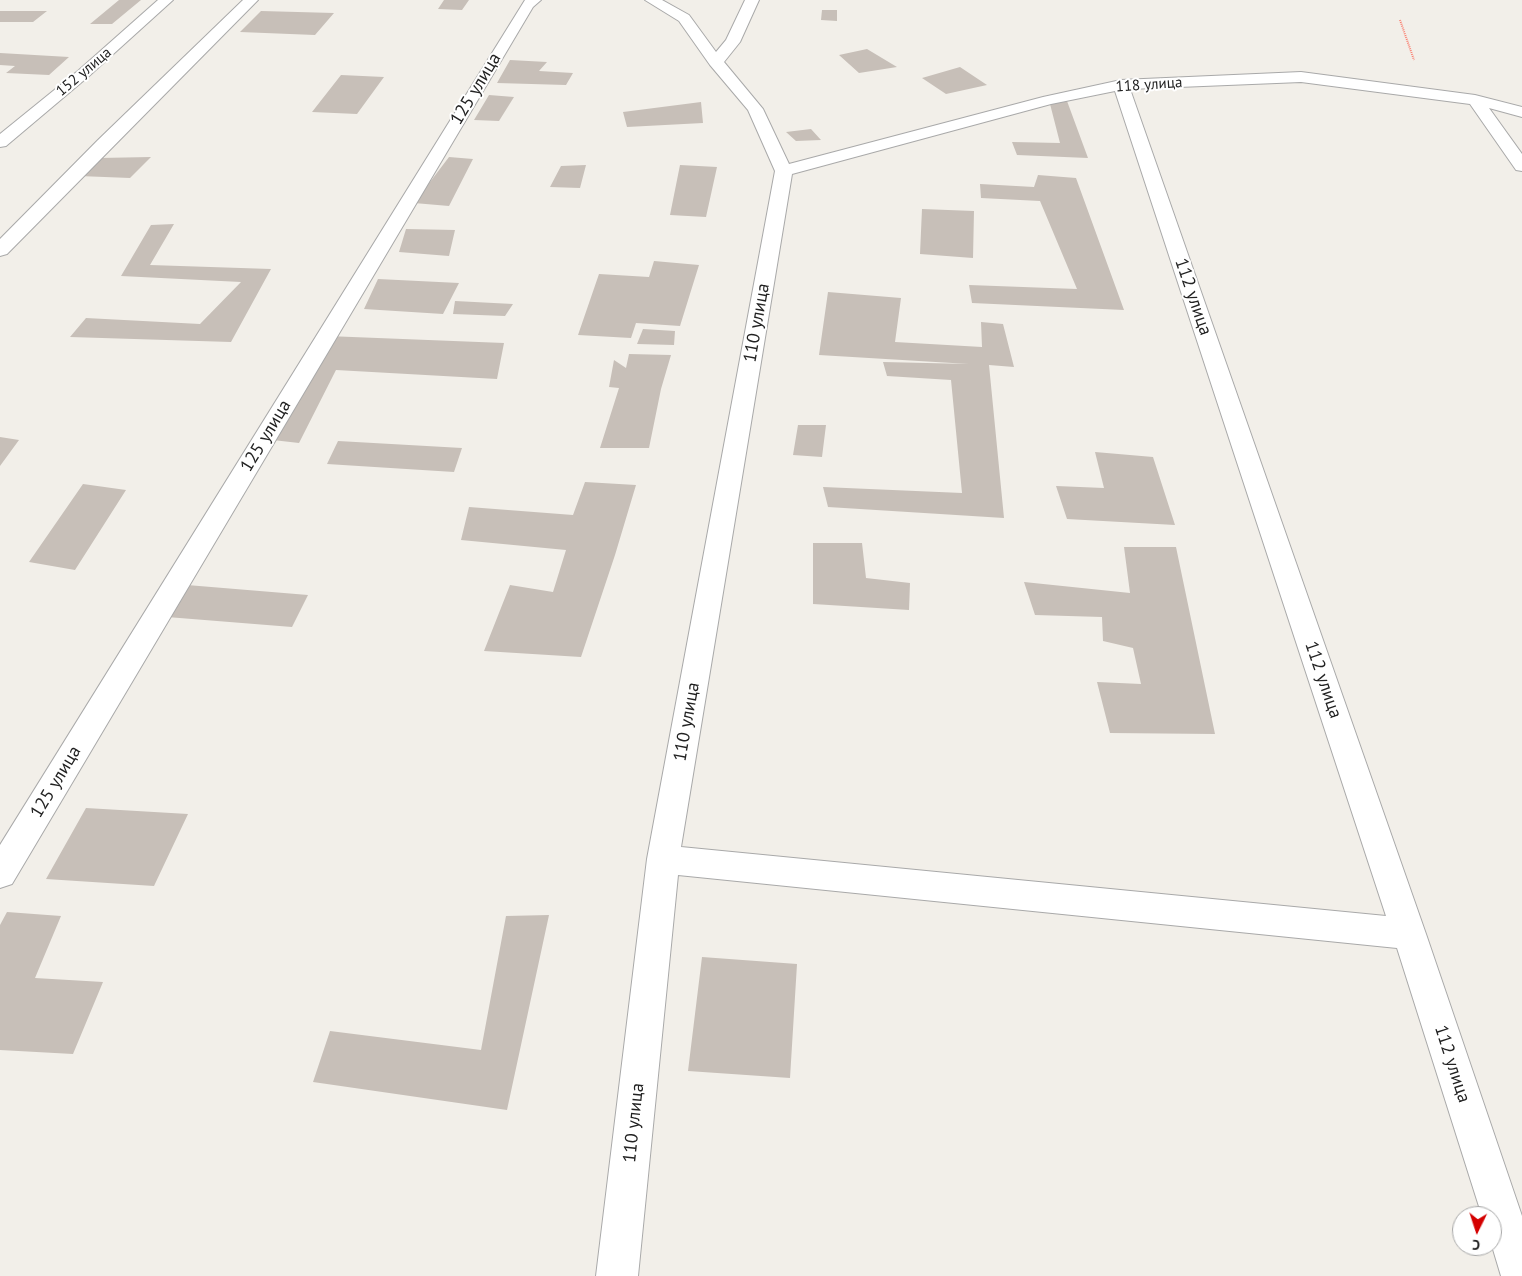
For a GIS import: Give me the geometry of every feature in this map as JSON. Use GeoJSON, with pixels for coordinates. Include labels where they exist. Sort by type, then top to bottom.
{"type":"FeatureCollection","features":[{"type":"Feature","properties":{"kind":"street","name":"152 улица"},"geometry":{"type":"LineString","coordinates":[[0,142],[84,73],[166,0]]}},
{"type":"Feature","properties":{"kind":"street"},"geometry":{"type":"LineString","coordinates":[[0,250],[250,0]]}},
{"type":"Feature","properties":{"kind":"street","name":"125 улица"},"geometry":{"type":"LineString","coordinates":[[0,874],[528,4],[534,0]]}},
{"type":"Feature","properties":{"kind":"street"},"geometry":{"type":"LineString","coordinates":[[652,0],[684,18],[715,62],[755,109],[784,172]]}},
{"type":"Feature","properties":{"kind":"street"},"geometry":{"type":"LineString","coordinates":[[715,62],[734,42],[752,0]]}},
{"type":"Feature","properties":{"kind":"street","name":"118 улица"},"geometry":{"type":"LineString","coordinates":[[784,172],[1049,100],[1121,85],[1301,77],[1475,100],[1522,112]]}},
{"type":"Feature","properties":{"kind":"street","name":"112 улица"},"geometry":{"type":"LineString","coordinates":[[1121,85],[1409,934],[1522,1276]]}},
{"type":"Feature","properties":{"kind":"street"},"geometry":{"type":"LineString","coordinates":[[1475,100],[1522,166]]}},
{"type":"Feature","properties":{"kind":"street","name":"110 улица"},"geometry":{"type":"LineString","coordinates":[[617,1276],[663,859],[784,172]]}},
{"type":"Feature","properties":{"kind":"street"},"geometry":{"type":"LineString","coordinates":[[663,859],[1409,934]]}},
{"type":"Feature","properties":{"kind":"building"},"geometry":{"type":"Polygon","coordinates":[[[119,0],[141,0],[112,24],[90,24],[119,0]]]}},
{"type":"Feature","properties":{"kind":"building"},"geometry":{"type":"Polygon","coordinates":[[[444,0],[469,0],[462,10],[438,9],[444,0]]]}},
{"type":"Feature","properties":{"kind":"building"},"geometry":{"type":"Polygon","coordinates":[[[822,10],[837,10],[837,21],[821,20],[822,10]]]}},
{"type":"Feature","properties":{"kind":"building"},"geometry":{"type":"Polygon","coordinates":[[[0,11],[47,11],[33,22],[0,22],[0,11]]]}},
{"type":"Feature","properties":{"kind":"building"},"geometry":{"type":"Polygon","coordinates":[[[261,11],[334,13],[315,35],[240,32],[261,11]]]}},
{"type":"Feature","properties":{"kind":"building"},"geometry":{"type":"Polygon","coordinates":[[[867,49],[897,67],[859,73],[839,55],[867,49]]]}},
{"type":"Feature","properties":{"kind":"building"},"geometry":{"type":"Polygon","coordinates":[[[0,53],[69,57],[49,75],[6,73],[15,66],[0,65],[0,53]]]}},
{"type":"Feature","properties":{"kind":"building"},"geometry":{"type":"Polygon","coordinates":[[[510,60],[547,62],[539,71],[573,73],[566,85],[497,83],[510,60]]]}},
{"type":"Feature","properties":{"kind":"building"},"geometry":{"type":"Polygon","coordinates":[[[960,67],[987,85],[946,94],[922,78],[960,67]]]}},
{"type":"Feature","properties":{"kind":"building"},"geometry":{"type":"Polygon","coordinates":[[[341,75],[384,77],[357,114],[312,112],[341,75]]]}},
{"type":"Feature","properties":{"kind":"building"},"geometry":{"type":"Polygon","coordinates":[[[489,95],[514,97],[499,121],[474,120],[489,95]]]}},
{"type":"Feature","properties":{"kind":"building"},"geometry":{"type":"Polygon","coordinates":[[[1049,100],[1067,101],[1088,158],[1017,155],[1012,142],[1060,143],[1049,100]]]}},
{"type":"Feature","properties":{"kind":"building"},"geometry":{"type":"Polygon","coordinates":[[[701,102],[703,123],[627,127],[623,112],[701,102]]]}},
{"type":"Feature","properties":{"kind":"building"},"geometry":{"type":"Polygon","coordinates":[[[811,129],[821,140],[796,141],[786,132],[811,129]]]}},
{"type":"Feature","properties":{"kind":"building"},"geometry":{"type":"Polygon","coordinates":[[[151,157],[130,178],[79,176],[99,158],[151,157]]]}},
{"type":"Feature","properties":{"kind":"building"},"geometry":{"type":"Polygon","coordinates":[[[449,157],[473,159],[449,206],[414,203],[449,157]]]}},
{"type":"Feature","properties":{"kind":"building"},"geometry":{"type":"Polygon","coordinates":[[[586,165],[580,188],[550,187],[561,166],[586,165]]]}},
{"type":"Feature","properties":{"kind":"building"},"geometry":{"type":"Polygon","coordinates":[[[680,165],[717,167],[706,217],[670,215],[680,165]]]}},
{"type":"Feature","properties":{"kind":"building"},"geometry":{"type":"Polygon","coordinates":[[[1038,175],[1076,178],[1124,310],[972,303],[969,285],[1077,289],[1040,201],[981,198],[980,184],[1034,187],[1038,175]]]}},
{"type":"Feature","properties":{"kind":"building"},"geometry":{"type":"Polygon","coordinates":[[[922,209],[974,211],[973,258],[920,254],[922,209]]]}},
{"type":"Feature","properties":{"kind":"building"},"geometry":{"type":"Polygon","coordinates":[[[174,224],[150,265],[271,269],[231,342],[70,337],[86,318],[200,324],[241,282],[121,276],[151,225],[174,224]]]}},
{"type":"Feature","properties":{"kind":"building"},"geometry":{"type":"Polygon","coordinates":[[[406,229],[455,230],[449,256],[399,252],[406,229]]]}},
{"type":"Feature","properties":{"kind":"building"},"geometry":{"type":"Polygon","coordinates":[[[654,261],[699,265],[680,326],[636,323],[631,338],[578,335],[599,274],[649,277],[654,261]]]}},
{"type":"Feature","properties":{"kind":"building"},"geometry":{"type":"Polygon","coordinates":[[[378,279],[459,283],[443,314],[364,309],[378,279]]]}},
{"type":"Feature","properties":{"kind":"building"},"geometry":{"type":"Polygon","coordinates":[[[828,292],[901,298],[895,342],[982,347],[981,322],[1003,324],[1014,367],[989,365],[1004,518],[828,507],[823,487],[962,493],[951,380],[887,376],[883,362],[969,364],[819,355],[828,292]]]}},
{"type":"Feature","properties":{"kind":"building"},"geometry":{"type":"Polygon","coordinates":[[[455,301],[513,304],[505,316],[453,314],[455,301]]]}},
{"type":"Feature","properties":{"kind":"building"},"geometry":{"type":"Polygon","coordinates":[[[643,329],[675,331],[674,345],[637,344],[643,329]]]}},
{"type":"Feature","properties":{"kind":"building"},"geometry":{"type":"Polygon","coordinates":[[[327,336],[504,343],[497,379],[336,370],[299,443],[264,439],[327,336]]]}},
{"type":"Feature","properties":{"kind":"building"},"geometry":{"type":"Polygon","coordinates":[[[629,354],[671,355],[661,389],[649,448],[600,448],[619,388],[609,387],[614,360],[626,368],[629,354]]]}},
{"type":"Feature","properties":{"kind":"building"},"geometry":{"type":"Polygon","coordinates":[[[798,425],[826,425],[822,457],[793,455],[798,425]]]}},
{"type":"Feature","properties":{"kind":"building"},"geometry":{"type":"Polygon","coordinates":[[[0,437],[19,440],[0,466],[0,437]]]}},
{"type":"Feature","properties":{"kind":"building"},"geometry":{"type":"Polygon","coordinates":[[[338,441],[462,448],[454,472],[327,464],[338,441]]]}},
{"type":"Feature","properties":{"kind":"building"},"geometry":{"type":"Polygon","coordinates":[[[1095,452],[1153,457],[1175,525],[1067,519],[1056,486],[1104,488],[1095,452]]]}},
{"type":"Feature","properties":{"kind":"building"},"geometry":{"type":"Polygon","coordinates":[[[585,482],[636,485],[581,657],[484,651],[510,585],[553,592],[566,550],[461,540],[469,507],[573,515],[585,482]]]}},
{"type":"Feature","properties":{"kind":"building"},"geometry":{"type":"Polygon","coordinates":[[[83,484],[126,490],[75,570],[29,562],[83,484]]]}},
{"type":"Feature","properties":{"kind":"building"},"geometry":{"type":"Polygon","coordinates":[[[813,543],[862,543],[866,578],[910,583],[909,610],[813,604],[813,543]]]}},
{"type":"Feature","properties":{"kind":"building"},"geometry":{"type":"Polygon","coordinates":[[[1124,547],[1176,547],[1215,734],[1110,733],[1097,682],[1141,684],[1133,648],[1103,641],[1102,617],[1035,615],[1024,582],[1130,593],[1124,547]]]}},
{"type":"Feature","properties":{"kind":"building"},"geometry":{"type":"Polygon","coordinates":[[[187,585],[308,595],[292,627],[167,617],[187,585]]]}},
{"type":"Feature","properties":{"kind":"building"},"geometry":{"type":"Polygon","coordinates":[[[86,808],[188,814],[154,886],[46,879],[86,808]]]}},
{"type":"Feature","properties":{"kind":"building"},"geometry":{"type":"Polygon","coordinates":[[[7,912],[61,916],[35,978],[103,982],[73,1054],[0,1050],[0,925],[7,912]]]}},
{"type":"Feature","properties":{"kind":"building"},"geometry":{"type":"Polygon","coordinates":[[[549,915],[507,1110],[313,1082],[330,1031],[481,1050],[506,916],[549,915]]]}},
{"type":"Feature","properties":{"kind":"building"},"geometry":{"type":"Polygon","coordinates":[[[702,957],[797,964],[790,1078],[688,1071],[702,957]]]}}]}
